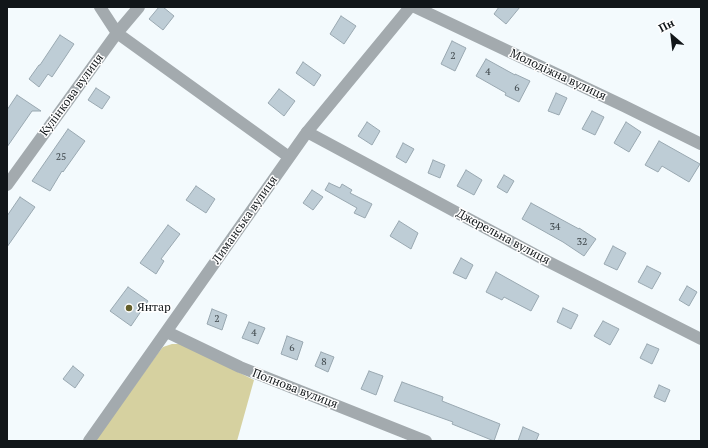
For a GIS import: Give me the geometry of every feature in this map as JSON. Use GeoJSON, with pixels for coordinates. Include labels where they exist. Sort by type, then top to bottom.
{"type":"FeatureCollection","features":[{"type":"Feature","properties":{"kind":"street"},"geometry":{"type":"LineString","coordinates":[[100,7],[117,33],[289,156]]}},
{"type":"Feature","properties":{"kind":"street","name":"Кулінкова вулиця"},"geometry":{"type":"LineString","coordinates":[[7,185],[117,33],[139,7]]}},
{"type":"Feature","properties":{"kind":"street","name":"Лиманська вулиця"},"geometry":{"type":"LineString","coordinates":[[89,441],[167,332],[289,156],[410,7]]}},
{"type":"Feature","properties":{"kind":"street","name":"Молодіжна вулиця"},"geometry":{"type":"LineString","coordinates":[[415,7],[701,144]]}},
{"type":"Feature","properties":{"kind":"street","name":"Джерельна вулиця"},"geometry":{"type":"LineString","coordinates":[[307,132],[547,261],[701,338]]}},
{"type":"Feature","properties":{"kind":"street","name":"Полнова вулиця"},"geometry":{"type":"LineString","coordinates":[[167,332],[240,367],[426,441]]}},
{"type":"Feature","properties":{"kind":"shaded area"},"geometry":{"type":"Polygon","coordinates":[[[172,344],[182,344],[254,380],[237,441],[95,441],[158,353],[163,347],[172,344]]]}},
{"type":"Feature","properties":{"kind":"building"},"geometry":{"type":"Polygon","coordinates":[[[159,7],[163,7],[174,16],[163,30],[149,19],[159,7]]]}},
{"type":"Feature","properties":{"kind":"building"},"geometry":{"type":"Polygon","coordinates":[[[499,7],[520,7],[506,24],[494,14],[499,7]]]}},
{"type":"Feature","properties":{"kind":"building"},"geometry":{"type":"Polygon","coordinates":[[[341,16],[356,26],[344,44],[330,34],[341,16]]]}},
{"type":"Feature","properties":{"kind":"building"},"geometry":{"type":"Polygon","coordinates":[[[60,35],[74,44],[52,77],[48,74],[39,87],[29,79],[60,35]]]}},
{"type":"Feature","properties":{"kind":"building"},"geometry":{"type":"Polygon","coordinates":[[[452,41],[466,48],[455,71],[441,64],[452,41]]]}},
{"type":"Feature","properties":{"kind":"building"},"geometry":{"type":"Polygon","coordinates":[[[486,59],[515,75],[530,81],[519,102],[505,95],[506,93],[476,76],[486,59]]]}},
{"type":"Feature","properties":{"kind":"building"},"geometry":{"type":"Polygon","coordinates":[[[303,62],[321,75],[314,86],[296,73],[303,62]]]}},
{"type":"Feature","properties":{"kind":"building"},"geometry":{"type":"Polygon","coordinates":[[[96,88],[110,97],[102,109],[88,100],[96,88]]]}},
{"type":"Feature","properties":{"kind":"building"},"geometry":{"type":"Polygon","coordinates":[[[279,89],[295,101],[284,116],[268,103],[279,89]]]}},
{"type":"Feature","properties":{"kind":"building"},"geometry":{"type":"Polygon","coordinates":[[[556,93],[567,98],[559,115],[548,111],[556,93]]]}},
{"type":"Feature","properties":{"kind":"building"},"geometry":{"type":"Polygon","coordinates":[[[17,95],[41,111],[32,111],[7,147],[7,110],[17,95]]]}},
{"type":"Feature","properties":{"kind":"building"},"geometry":{"type":"Polygon","coordinates":[[[592,111],[604,117],[595,135],[582,129],[592,111]]]}},
{"type":"Feature","properties":{"kind":"building"},"geometry":{"type":"Polygon","coordinates":[[[367,122],[380,131],[372,145],[358,136],[367,122]]]}},
{"type":"Feature","properties":{"kind":"building"},"geometry":{"type":"Polygon","coordinates":[[[626,122],[641,132],[629,152],[614,143],[626,122]]]}},
{"type":"Feature","properties":{"kind":"building"},"geometry":{"type":"Polygon","coordinates":[[[68,129],[85,141],[63,172],[62,171],[50,191],[32,181],[68,129]]]}},
{"type":"Feature","properties":{"kind":"building"},"geometry":{"type":"Polygon","coordinates":[[[659,141],[700,164],[689,182],[662,166],[658,172],[645,165],[659,141]]]}},
{"type":"Feature","properties":{"kind":"building"},"geometry":{"type":"Polygon","coordinates":[[[403,143],[414,149],[406,163],[396,157],[403,143]]]}},
{"type":"Feature","properties":{"kind":"building"},"geometry":{"type":"Polygon","coordinates":[[[433,160],[445,165],[440,178],[428,173],[433,160]]]}},
{"type":"Feature","properties":{"kind":"building"},"geometry":{"type":"Polygon","coordinates":[[[466,170],[482,180],[474,195],[457,186],[466,170]]]}},
{"type":"Feature","properties":{"kind":"building"},"geometry":{"type":"Polygon","coordinates":[[[504,175],[514,181],[507,193],[497,187],[504,175]]]}},
{"type":"Feature","properties":{"kind":"building"},"geometry":{"type":"Polygon","coordinates":[[[329,183],[340,188],[342,184],[352,190],[350,193],[372,204],[365,218],[354,213],[357,208],[325,190],[329,183]]]}},
{"type":"Feature","properties":{"kind":"building"},"geometry":{"type":"Polygon","coordinates":[[[196,186],[215,199],[206,213],[186,200],[196,186]]]}},
{"type":"Feature","properties":{"kind":"building"},"geometry":{"type":"Polygon","coordinates":[[[312,190],[323,197],[313,210],[303,203],[312,190]]]}},
{"type":"Feature","properties":{"kind":"building"},"geometry":{"type":"Polygon","coordinates":[[[20,197],[35,207],[7,247],[7,216],[20,197]]]}},
{"type":"Feature","properties":{"kind":"building"},"geometry":{"type":"Polygon","coordinates":[[[531,203],[579,228],[596,239],[584,256],[563,242],[522,219],[531,203]]]}},
{"type":"Feature","properties":{"kind":"building"},"geometry":{"type":"Polygon","coordinates":[[[399,221],[418,233],[411,249],[390,236],[399,221]]]}},
{"type":"Feature","properties":{"kind":"building"},"geometry":{"type":"Polygon","coordinates":[[[168,225],[180,234],[161,259],[164,261],[156,274],[140,263],[168,225]]]}},
{"type":"Feature","properties":{"kind":"building"},"geometry":{"type":"Polygon","coordinates":[[[613,246],[626,253],[617,270],[604,264],[613,246]]]}},
{"type":"Feature","properties":{"kind":"building"},"geometry":{"type":"Polygon","coordinates":[[[461,258],[473,265],[466,279],[453,273],[461,258]]]}},
{"type":"Feature","properties":{"kind":"building"},"geometry":{"type":"Polygon","coordinates":[[[647,266],[661,273],[652,289],[638,282],[647,266]]]}},
{"type":"Feature","properties":{"kind":"building"},"geometry":{"type":"Polygon","coordinates":[[[496,272],[539,296],[531,311],[504,297],[502,300],[486,292],[496,272]]]}},
{"type":"Feature","properties":{"kind":"building"},"geometry":{"type":"Polygon","coordinates":[[[687,286],[697,292],[689,306],[679,300],[687,286]]]}},
{"type":"Feature","properties":{"kind":"building"},"geometry":{"type":"Polygon","coordinates":[[[128,287],[148,301],[131,326],[110,311],[128,287]]]}},
{"type":"Feature","properties":{"kind":"building"},"geometry":{"type":"Polygon","coordinates":[[[563,308],[578,315],[571,329],[557,322],[563,308]]]}},
{"type":"Feature","properties":{"kind":"building"},"geometry":{"type":"Polygon","coordinates":[[[212,309],[227,315],[222,330],[207,324],[212,309]]]}},
{"type":"Feature","properties":{"kind":"building"},"geometry":{"type":"Polygon","coordinates":[[[603,321],[619,329],[610,345],[594,336],[603,321]]]}},
{"type":"Feature","properties":{"kind":"building"},"geometry":{"type":"Polygon","coordinates":[[[249,322],[265,328],[258,344],[242,338],[249,322]]]}},
{"type":"Feature","properties":{"kind":"building"},"geometry":{"type":"Polygon","coordinates":[[[287,336],[303,342],[297,360],[281,354],[287,336]]]}},
{"type":"Feature","properties":{"kind":"building"},"geometry":{"type":"Polygon","coordinates":[[[647,344],[659,349],[652,364],[640,358],[647,344]]]}},
{"type":"Feature","properties":{"kind":"building"},"geometry":{"type":"Polygon","coordinates":[[[321,352],[334,357],[328,372],[315,366],[321,352]]]}},
{"type":"Feature","properties":{"kind":"building"},"geometry":{"type":"Polygon","coordinates":[[[73,366],[84,375],[75,388],[63,379],[73,366]]]}},
{"type":"Feature","properties":{"kind":"building"},"geometry":{"type":"Polygon","coordinates":[[[369,371],[383,376],[376,395],[361,389],[369,371]]]}},
{"type":"Feature","properties":{"kind":"building"},"geometry":{"type":"Polygon","coordinates":[[[402,382],[443,397],[442,401],[500,424],[494,441],[452,424],[453,422],[394,401],[402,382]]]}},
{"type":"Feature","properties":{"kind":"building"},"geometry":{"type":"Polygon","coordinates":[[[659,385],[670,390],[665,402],[654,397],[659,385]]]}},
{"type":"Feature","properties":{"kind":"building"},"geometry":{"type":"Polygon","coordinates":[[[523,427],[539,434],[536,441],[518,441],[523,427]]]}},
{"type":"Feature","properties":{"kind":"place","name":"Янтар"},"geometry":{"type":"Point","coordinates":[129,308]}}]}
